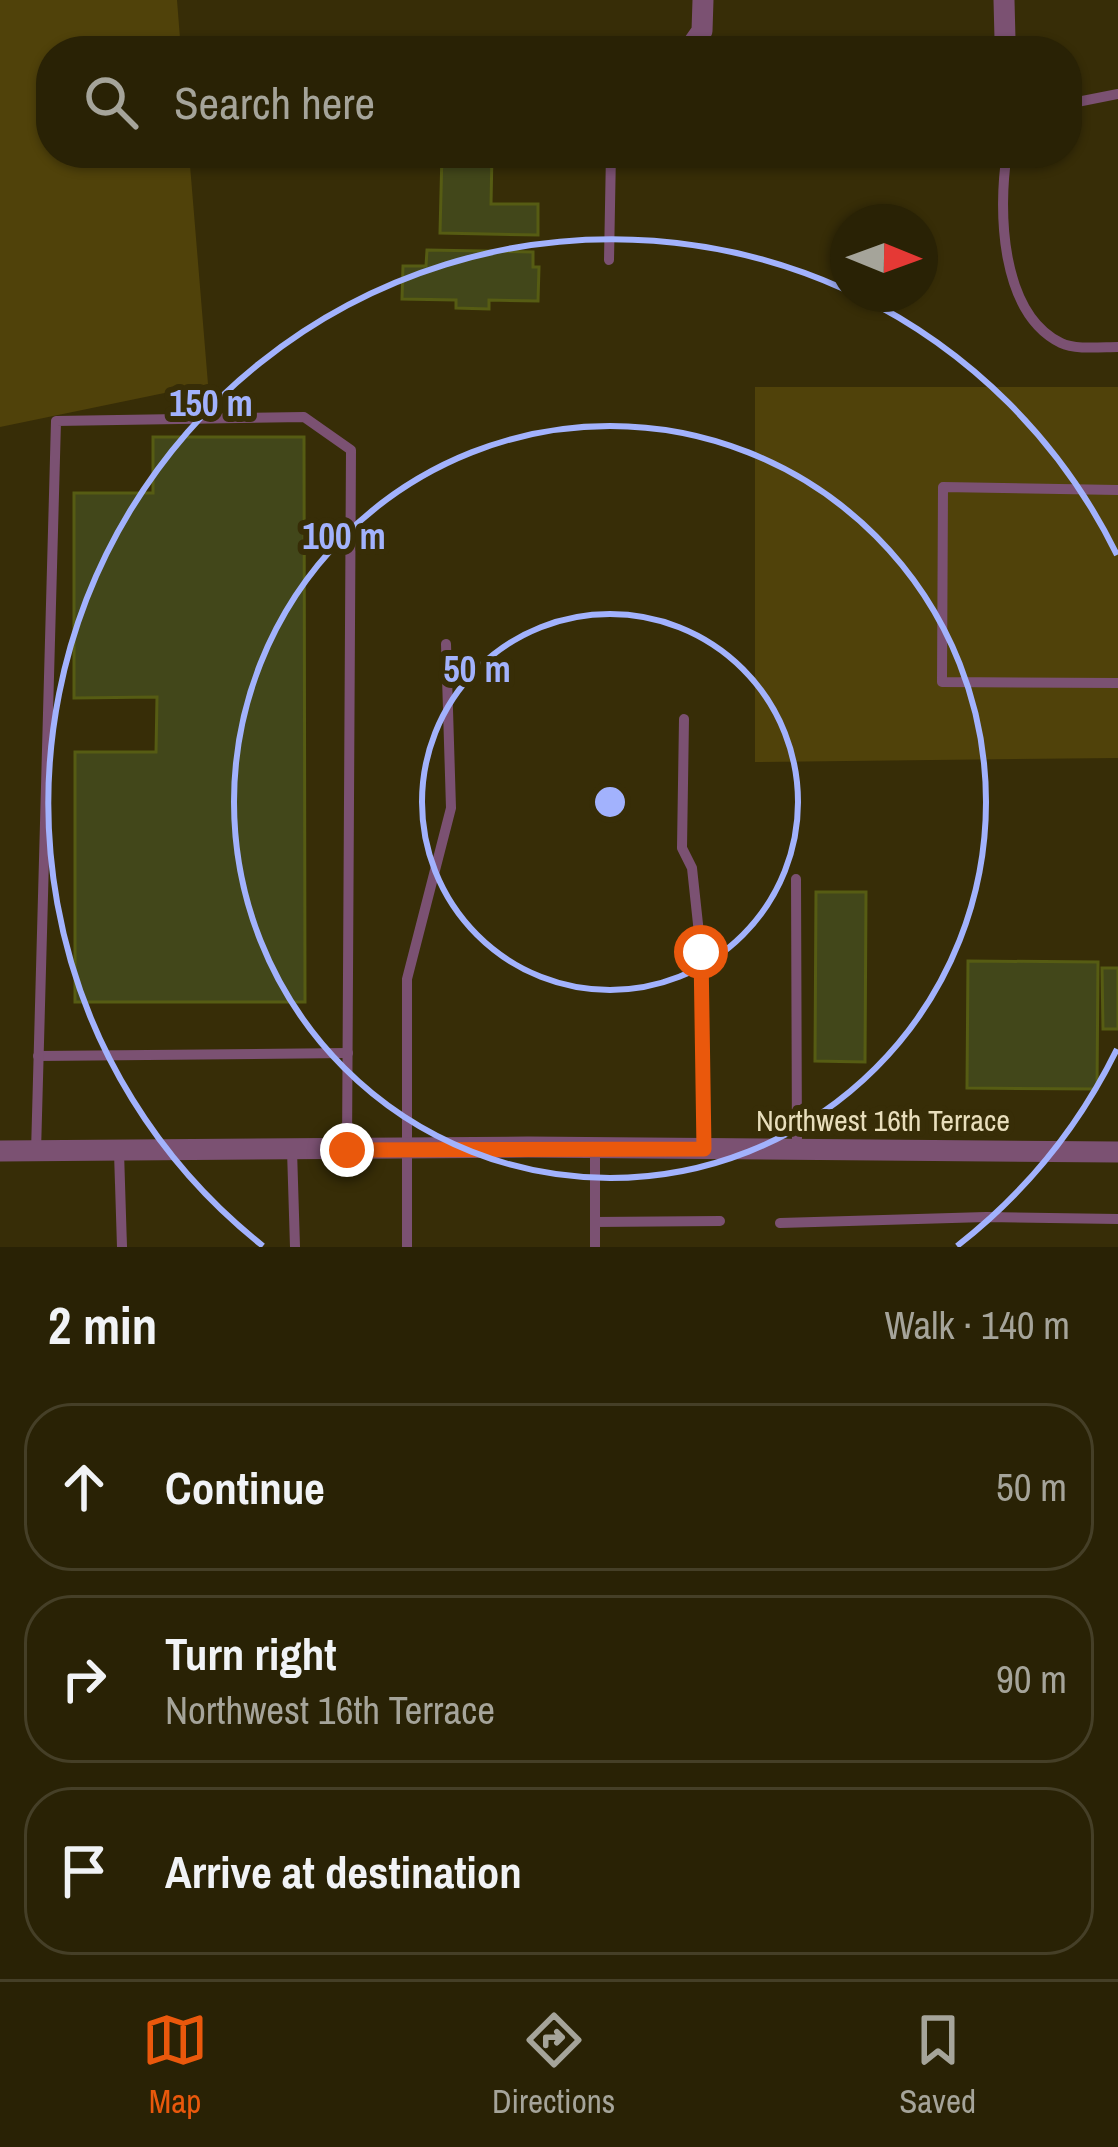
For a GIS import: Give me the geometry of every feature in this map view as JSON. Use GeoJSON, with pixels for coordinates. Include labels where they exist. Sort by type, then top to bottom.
{"type":"FeatureCollection","features":[{"type":"Feature","properties":{"kind":"street"},"geometry":{"type":"LineString","coordinates":[[699,36],[703,0]]}},
{"type":"Feature","properties":{"kind":"street"},"geometry":{"type":"LineString","coordinates":[[1004,0],[1004,36]]}},
{"type":"Feature","properties":{"kind":"street","name":"Northwest 16th Terrace"},"geometry":{"type":"LineString","coordinates":[[0,1151],[1118,1152]]}},
{"type":"Feature","properties":{"kind":"lane"},"geometry":{"type":"LineString","coordinates":[[1082,101],[1118,94]]}},
{"type":"Feature","properties":{"kind":"lane"},"geometry":{"type":"LineString","coordinates":[[609,260],[611,168]]}},
{"type":"Feature","properties":{"kind":"lane"},"geometry":{"type":"LineString","coordinates":[[1005,168],[1000,197],[1011,275],[1033,321],[1064,345],[1118,347]]}},
{"type":"Feature","properties":{"kind":"lane"},"geometry":{"type":"LineString","coordinates":[[36,1152],[56,422],[304,417],[351,450],[347,1150]]}},
{"type":"Feature","properties":{"kind":"lane"},"geometry":{"type":"LineString","coordinates":[[1118,490],[943,487],[942,682],[1118,683]]}},
{"type":"Feature","properties":{"kind":"lane"},"geometry":{"type":"LineString","coordinates":[[406,1247],[407,979],[452,808],[446,644]]}},
{"type":"Feature","properties":{"kind":"lane"},"geometry":{"type":"LineString","coordinates":[[684,719],[682,848],[692,868],[701,952],[704,1149]]}},
{"type":"Feature","properties":{"kind":"lane"},"geometry":{"type":"LineString","coordinates":[[796,879],[797,1149]]}},
{"type":"Feature","properties":{"kind":"lane"},"geometry":{"type":"LineString","coordinates":[[38,1056],[348,1053]]}},
{"type":"Feature","properties":{"kind":"lane"},"geometry":{"type":"LineString","coordinates":[[596,1148],[596,1247]]}},
{"type":"Feature","properties":{"kind":"lane"},"geometry":{"type":"LineString","coordinates":[[292,1150],[295,1247]]}},
{"type":"Feature","properties":{"kind":"lane"},"geometry":{"type":"LineString","coordinates":[[118,1152],[122,1247]]}},
{"type":"Feature","properties":{"kind":"lane"},"geometry":{"type":"LineString","coordinates":[[781,1223],[986,1216],[1118,1219]]}},
{"type":"Feature","properties":{"kind":"lane"},"geometry":{"type":"LineString","coordinates":[[596,1222],[720,1221]]}},
{"type":"Feature","properties":{"kind":"shaded area"},"geometry":{"type":"Polygon","coordinates":[[[0,0],[177,0],[180,36],[36,36],[36,168],[190,168],[208,384],[0,427],[0,0]]]}},
{"type":"Feature","properties":{"kind":"shaded area"},"geometry":{"type":"Polygon","coordinates":[[[755,387],[1118,387],[1118,758],[755,762],[755,387]]]}},
{"type":"Feature","properties":{"kind":"building"},"geometry":{"type":"Polygon","coordinates":[[[442,168],[492,168],[491,204],[538,204],[538,235],[440,233],[442,168]]]}},
{"type":"Feature","properties":{"kind":"building"},"geometry":{"type":"Polygon","coordinates":[[[427,250],[533,252],[533,267],[539,267],[538,301],[489,300],[489,309],[456,308],[456,300],[402,299],[403,266],[426,266],[427,250]]]}},
{"type":"Feature","properties":{"kind":"building"},"geometry":{"type":"Polygon","coordinates":[[[153,437],[304,437],[305,1002],[75,1002],[75,752],[156,752],[157,697],[74,698],[74,493],[153,493],[153,437]]]}},
{"type":"Feature","properties":{"kind":"building"},"geometry":{"type":"Polygon","coordinates":[[[816,892],[866,892],[865,1062],[815,1061],[816,892]]]}},
{"type":"Feature","properties":{"kind":"building"},"geometry":{"type":"Polygon","coordinates":[[[968,961],[1098,962],[1097,1089],[967,1088],[968,961]]]}},
{"type":"Feature","properties":{"kind":"building"},"geometry":{"type":"Polygon","coordinates":[[[1102,968],[1118,968],[1118,1029],[1103,1029],[1102,968]]]}},
{"type":"Feature","properties":{"kind":"route"},"geometry":{"type":"LineString","coordinates":[[347,1150],[704,1149],[701,952]]}}]}
